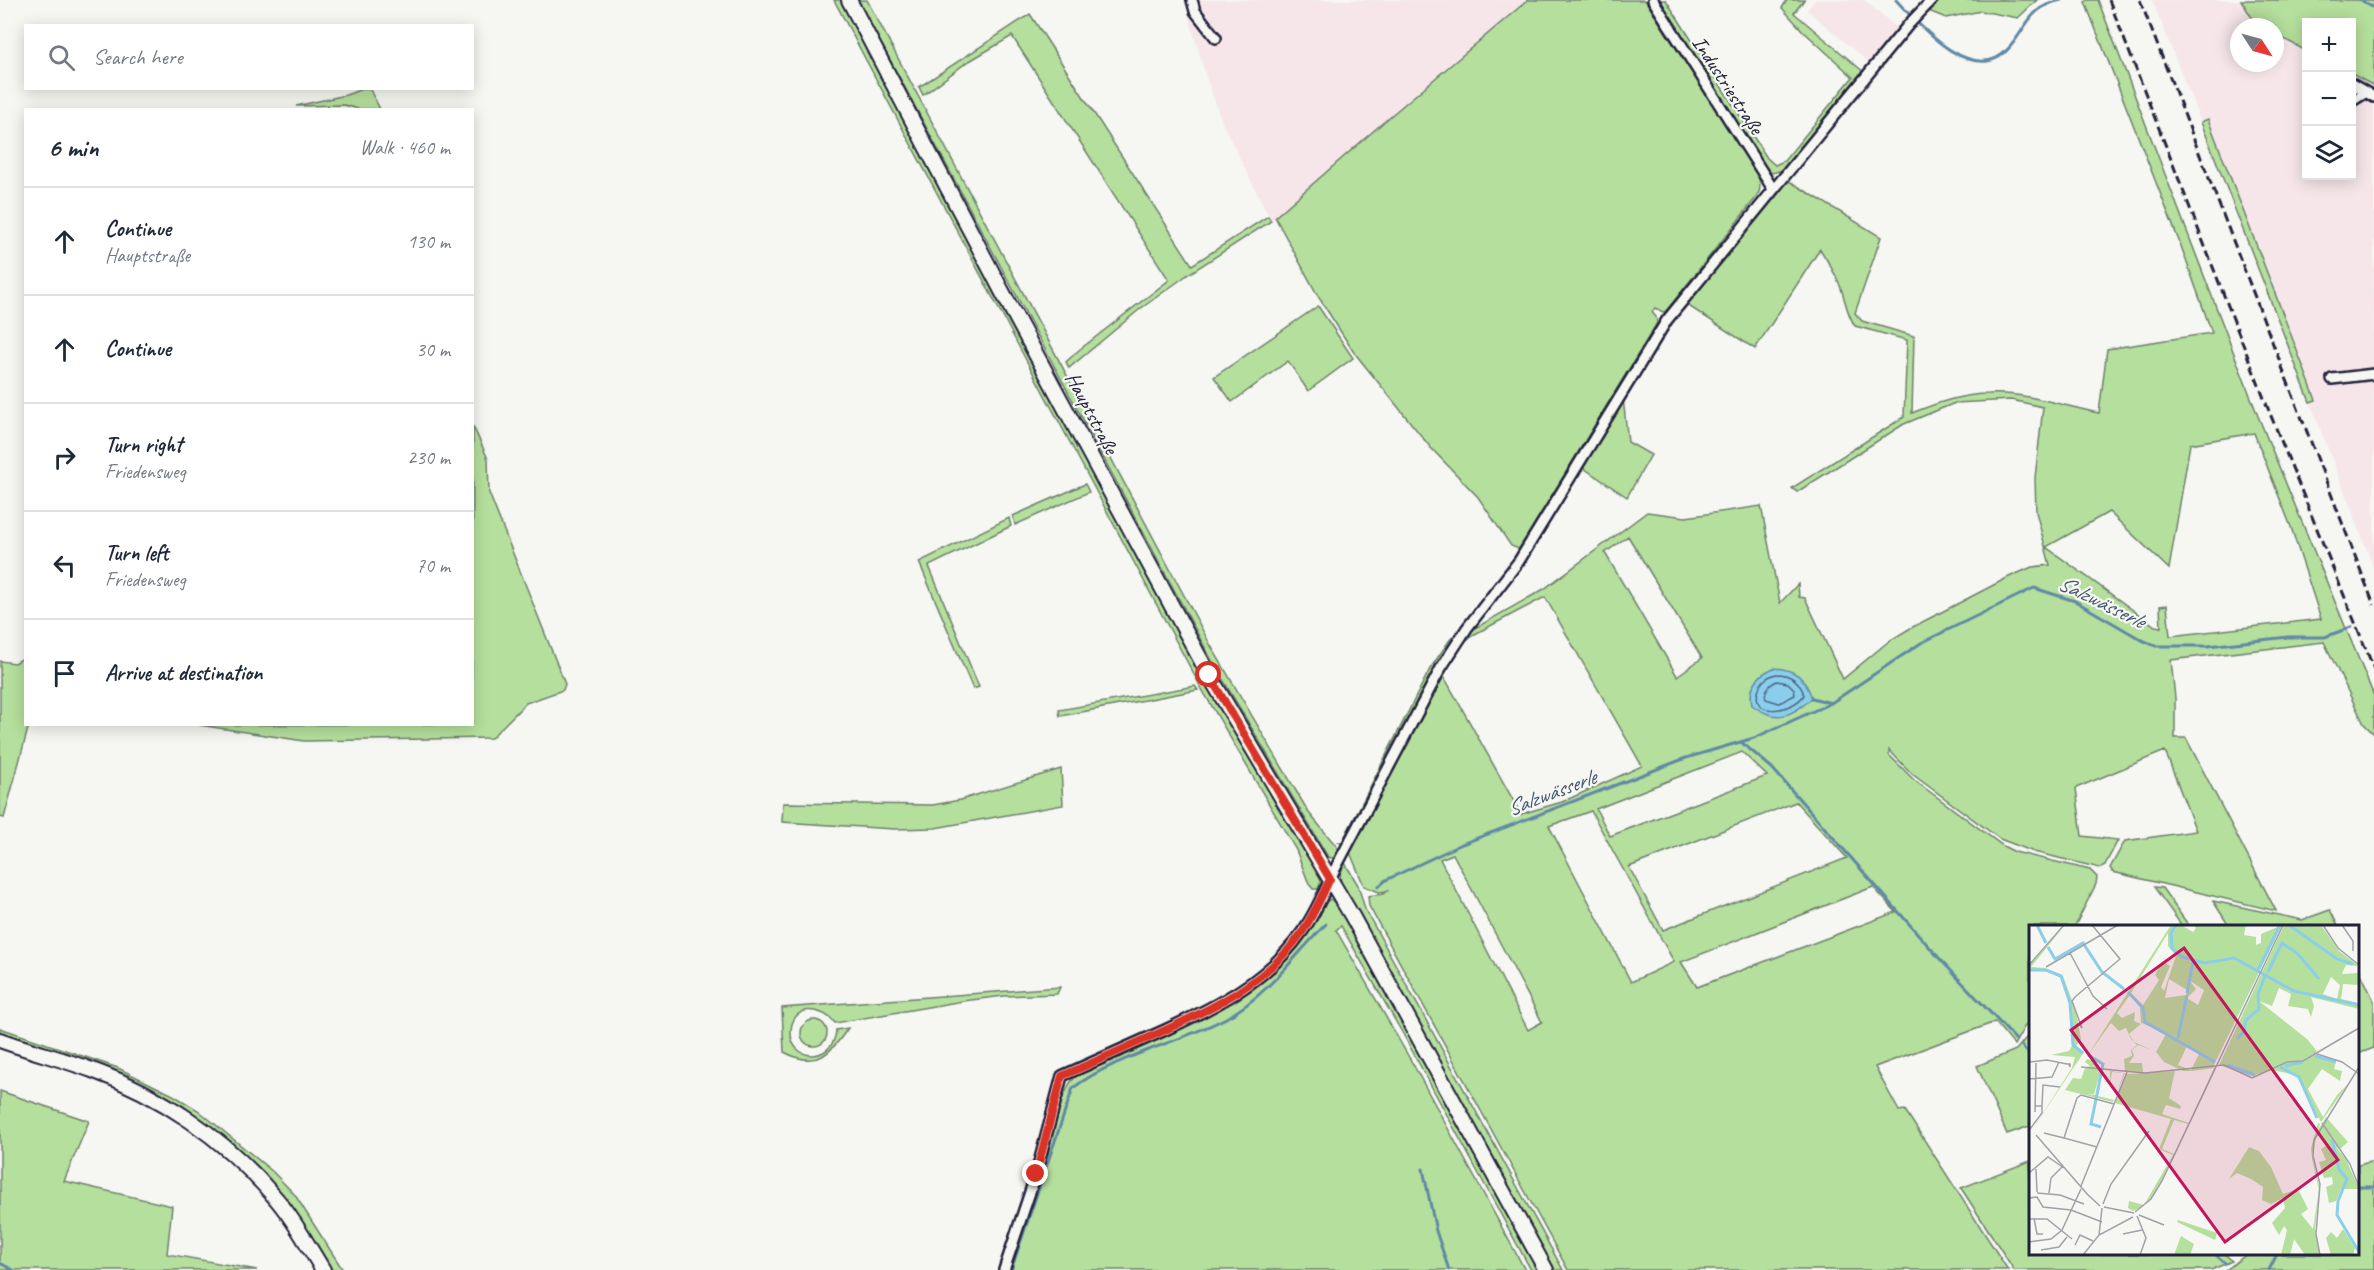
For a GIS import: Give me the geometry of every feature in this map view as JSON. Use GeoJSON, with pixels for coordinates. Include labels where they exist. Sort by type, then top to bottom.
{"type":"FeatureCollection","features":[{"type":"Feature","properties":{"kind":"street","name":"Hauptstraße"},"geometry":{"type":"LineString","coordinates":[[849,0],[1209,675],[1330,879],[1546,1270]]}},
{"type":"Feature","properties":{"kind":"street"},"geometry":{"type":"LineString","coordinates":[[1192,0],[1196,11],[1216,38]]}},
{"type":"Feature","properties":{"kind":"street","name":"Industriestraße"},"geometry":{"type":"LineString","coordinates":[[1653,0],[1773,189]]}},
{"type":"Feature","properties":{"kind":"street"},"geometry":{"type":"LineString","coordinates":[[1004,1270],[1036,1174],[1062,1076],[1204,1012],[1244,990],[1281,958],[1302,933],[1320,903],[1330,879],[1420,705],[1460,638],[1519,561],[1667,320],[1909,24],[1932,0]]}},
{"type":"Feature","properties":{"kind":"street"},"geometry":{"type":"LineString","coordinates":[[2356,87],[2369,95]]}},
{"type":"Feature","properties":{"kind":"street"},"geometry":{"type":"LineString","coordinates":[[2332,380],[2374,374]]}},
{"type":"Feature","properties":{"kind":"street"},"geometry":{"type":"LineString","coordinates":[[0,1040],[92,1070],[131,1087],[168,1106],[204,1131],[273,1194],[323,1270]]}},
{"type":"Feature","properties":{"kind":"shaded area"},"geometry":{"type":"Polygon","coordinates":[[[1184,0],[1528,0],[1271,221],[1222,122],[1206,77],[1184,0]]]}},
{"type":"Feature","properties":{"kind":"shaded area"},"geometry":{"type":"Polygon","coordinates":[[[1815,0],[1864,0],[1900,30],[1872,65],[1807,10],[1815,0]]]}},
{"type":"Feature","properties":{"kind":"shaded area"},"geometry":{"type":"Polygon","coordinates":[[[2152,0],[2241,0],[2253,18],[2230,18],[2230,72],[2284,72],[2284,39],[2302,49],[2302,180],[2356,180],[2356,76],[2374,86],[2374,568],[2310,402],[2316,399],[2254,236],[2208,119],[2201,122],[2152,0]]]}},
{"type":"Feature","properties":{"kind":"green space"},"geometry":{"type":"Polygon","coordinates":[[[834,0],[843,0],[1320,872],[1322,879],[1318,889],[1313,889],[1309,884],[1296,850],[1200,686],[834,0]]]}},
{"type":"Feature","properties":{"kind":"green space"},"geometry":{"type":"Polygon","coordinates":[[[858,0],[867,0],[1211,646],[1309,813],[1338,848],[1336,859],[1328,857],[1216,668],[858,0]]]}},
{"type":"Feature","properties":{"kind":"green space"},"geometry":{"type":"Polygon","coordinates":[[[1528,0],[1645,0],[1758,176],[1760,185],[1755,199],[1666,311],[1655,308],[1652,312],[1657,323],[1519,549],[1511,546],[1478,497],[1431,448],[1353,351],[1318,296],[1275,217],[1528,0]]]}},
{"type":"Feature","properties":{"kind":"green space"},"geometry":{"type":"Polygon","coordinates":[[[1657,0],[1666,0],[1767,158],[1775,165],[1784,161],[1853,77],[1802,30],[1782,8],[1787,0],[1804,0],[1794,13],[1865,73],[1793,160],[1783,170],[1772,173],[1763,165],[1657,0]]]}},
{"type":"Feature","properties":{"kind":"green space"},"geometry":{"type":"Polygon","coordinates":[[[1936,0],[2037,0],[2018,18],[1981,11],[1946,18],[1926,10],[1936,0]]]}},
{"type":"Feature","properties":{"kind":"green space"},"geometry":{"type":"Polygon","coordinates":[[[2088,0],[2098,0],[2258,416],[2374,696],[2374,734],[2364,724],[2324,642],[2171,660],[2175,698],[2175,738],[2186,738],[2276,911],[2113,872],[2110,868],[2125,841],[2196,831],[2165,751],[2076,788],[2082,836],[2118,840],[2105,865],[2100,868],[2034,852],[2000,839],[1912,774],[1889,750],[1889,755],[1914,780],[2003,846],[2015,852],[2090,870],[2097,877],[2096,884],[2076,925],[2029,925],[2029,1019],[2014,1045],[1995,1022],[1875,1067],[1899,1111],[1905,1110],[2008,1270],[1568,1270],[1369,906],[1368,896],[1383,894],[1387,891],[1379,892],[1364,886],[1349,850],[1442,673],[1521,814],[1562,802],[1642,766],[1545,597],[1473,635],[1457,648],[1471,628],[1479,626],[1544,589],[1647,512],[1686,517],[1761,506],[1780,603],[1798,584],[1799,597],[1805,598],[1843,679],[1889,641],[1909,629],[2009,577],[2032,567],[2050,565],[2036,512],[2035,478],[2043,407],[2011,400],[1955,403],[1904,424],[1797,492],[1792,488],[1904,417],[1907,340],[1855,326],[1837,279],[1820,249],[1755,349],[1684,303],[1786,179],[1881,237],[1855,313],[1862,321],[1914,336],[1912,413],[1959,397],[2003,394],[2030,397],[2099,413],[2107,349],[2212,333],[2181,246],[2085,2],[2088,0]],[[2254,433],[2190,444],[2169,569],[2109,512],[2046,547],[2155,626],[2161,627],[2160,606],[2167,605],[2170,636],[2321,619],[2291,527],[2254,433]],[[1628,536],[1605,553],[1677,676],[1702,658],[1628,536]],[[1742,752],[1596,809],[1610,836],[1767,776],[1742,752]],[[1796,802],[1629,867],[1663,930],[1847,858],[1796,802]],[[1591,811],[1549,826],[1631,982],[1674,962],[1591,811]],[[1453,854],[1440,859],[1528,1030],[1542,1022],[1453,854]],[[1873,887],[1681,962],[1697,987],[1896,912],[1873,887]]]}},
{"type":"Feature","properties":{"kind":"green space"},"geometry":{"type":"Polygon","coordinates":[[[2241,0],[2374,0],[2374,86],[2356,76],[2356,18],[2302,18],[2302,49],[2284,39],[2284,18],[2252,18],[2241,0]]]}},
{"type":"Feature","properties":{"kind":"green space"},"geometry":{"type":"Polygon","coordinates":[[[1030,14],[1192,265],[1268,216],[1271,221],[1190,273],[1140,309],[1069,368],[1066,362],[1079,350],[1169,280],[1012,36],[966,63],[923,95],[919,87],[1030,14]]]}},
{"type":"Feature","properties":{"kind":"green space"},"geometry":{"type":"Polygon","coordinates":[[[359,90],[370,90],[379,108],[354,108],[344,105],[296,106],[359,90]]]}},
{"type":"Feature","properties":{"kind":"green space"},"geometry":{"type":"Polygon","coordinates":[[[2208,119],[2316,400],[2310,402],[2201,122],[2208,119]]]}},
{"type":"Feature","properties":{"kind":"green space"},"geometry":{"type":"Polygon","coordinates":[[[1318,306],[1353,358],[1308,391],[1288,361],[1232,402],[1214,377],[1318,306]]]}},
{"type":"Feature","properties":{"kind":"green space"},"geometry":{"type":"Polygon","coordinates":[[[1623,398],[1628,442],[1651,455],[1627,497],[1582,467],[1623,398]]]}},
{"type":"Feature","properties":{"kind":"green space"},"geometry":{"type":"Polygon","coordinates":[[[474,428],[488,459],[489,493],[565,684],[563,690],[526,703],[491,738],[304,741],[206,726],[474,726],[474,428]]]}},
{"type":"Feature","properties":{"kind":"green space"},"geometry":{"type":"Polygon","coordinates":[[[1085,484],[1089,492],[1015,525],[1013,516],[1085,484]]]}},
{"type":"Feature","properties":{"kind":"green space"},"geometry":{"type":"Polygon","coordinates":[[[1009,518],[1011,526],[929,566],[979,687],[973,689],[919,562],[1009,518]]]}},
{"type":"Feature","properties":{"kind":"green space"},"geometry":{"type":"Polygon","coordinates":[[[1477,609],[1445,654],[1416,704],[1343,845],[1339,842],[1342,842],[1430,669],[1449,641],[1477,609]]]}},
{"type":"Feature","properties":{"kind":"green space"},"geometry":{"type":"Polygon","coordinates":[[[24,658],[24,726],[29,726],[4,818],[0,817],[0,661],[15,663],[24,658]]]}},
{"type":"Feature","properties":{"kind":"green space"},"geometry":{"type":"Polygon","coordinates":[[[1195,686],[1198,690],[1060,716],[1059,710],[1195,686]]]}},
{"type":"Feature","properties":{"kind":"green space"},"geometry":{"type":"Polygon","coordinates":[[[1061,769],[1063,805],[935,828],[894,829],[782,822],[783,803],[933,805],[960,800],[1061,769]]]}},
{"type":"Feature","properties":{"kind":"green space"},"geometry":{"type":"Polygon","coordinates":[[[1345,863],[1358,885],[1365,909],[1563,1270],[1555,1270],[1379,949],[1341,885],[1340,869],[1345,863]]]}},
{"type":"Feature","properties":{"kind":"green space"},"geometry":{"type":"Polygon","coordinates":[[[2154,887],[2162,888],[2188,925],[2181,925],[2154,887]]]}},
{"type":"Feature","properties":{"kind":"green space"},"geometry":{"type":"Polygon","coordinates":[[[1331,899],[1348,920],[1540,1270],[1531,1270],[1403,1034],[1341,926],[1336,930],[1414,1066],[1525,1270],[1007,1270],[1024,1227],[1063,1097],[1070,1083],[1078,1074],[1092,1066],[1185,1026],[1251,988],[1280,966],[1302,940],[1327,901],[1331,899]]]}},
{"type":"Feature","properties":{"kind":"green space"},"geometry":{"type":"Polygon","coordinates":[[[2213,901],[2302,920],[2330,910],[2338,925],[2228,925],[2213,901]]]}},
{"type":"Feature","properties":{"kind":"green space"},"geometry":{"type":"Polygon","coordinates":[[[2359,969],[2374,1001],[2374,1048],[2359,1054],[2359,969]]]}},
{"type":"Feature","properties":{"kind":"green space"},"geometry":{"type":"Polygon","coordinates":[[[1060,987],[1057,994],[1004,996],[963,1001],[835,1023],[822,1013],[808,1010],[796,1016],[791,1031],[792,1041],[797,1049],[804,1053],[812,1055],[828,1049],[836,1030],[848,1028],[835,1046],[814,1059],[795,1057],[784,1052],[782,1008],[1060,987]]]}},
{"type":"Feature","properties":{"kind":"green space"},"geometry":{"type":"Polygon","coordinates":[[[814,1020],[823,1024],[827,1033],[823,1042],[814,1046],[805,1042],[801,1033],[805,1024],[814,1020]]]}},
{"type":"Feature","properties":{"kind":"green space"},"geometry":{"type":"Polygon","coordinates":[[[0,1028],[118,1068],[198,1110],[273,1172],[295,1195],[343,1270],[330,1270],[213,1130],[0,1034],[0,1028]]]}},
{"type":"Feature","properties":{"kind":"green space"},"geometry":{"type":"Polygon","coordinates":[[[2026,1038],[2029,1042],[2029,1126],[2007,1134],[1977,1066],[2016,1050],[2026,1038]]]}},
{"type":"Feature","properties":{"kind":"green space"},"geometry":{"type":"Polygon","coordinates":[[[0,1091],[89,1121],[64,1181],[172,1206],[167,1254],[257,1270],[0,1270],[0,1091]]]}},
{"type":"Feature","properties":{"kind":"green space"},"geometry":{"type":"Polygon","coordinates":[[[2029,1161],[2029,1255],[2226,1255],[2232,1261],[2211,1270],[2014,1270],[1961,1188],[2029,1161]]]}},
{"type":"Feature","properties":{"kind":"green space"},"geometry":{"type":"Polygon","coordinates":[[[2374,1161],[2374,1270],[2226,1270],[2246,1255],[2359,1255],[2359,1165],[2374,1161]]]}},
{"type":"Feature","properties":{"kind":"water"},"geometry":{"type":"Polygon","coordinates":[[[1774,668],[1788,670],[1799,676],[1812,698],[1797,710],[1776,716],[1752,705],[1753,687],[1763,674],[1774,668]]]}},
{"type":"Feature","properties":{"kind":"waterway","name":"Salzwässerle"},"geometry":{"type":"LineString","coordinates":[[1896,0],[1932,37],[1964,57],[1980,61],[1995,59],[2016,40],[2035,13],[2050,3],[2061,0]]}},
{"type":"Feature","properties":{"kind":"waterway","name":"Salzwässerle"},"geometry":{"type":"LineString","coordinates":[[2360,0],[2374,8]]}},
{"type":"Feature","properties":{"kind":"waterway","name":"Salzwässerle"},"geometry":{"type":"LineString","coordinates":[[1378,887],[1386,880],[1462,844],[1686,758],[1754,738],[1831,703],[1921,643],[2034,588],[2075,601],[2156,646],[2208,646],[2288,637],[2325,637],[2351,627]]}},
{"type":"Feature","properties":{"kind":"waterway","name":"Salzwässerle"},"geometry":{"type":"LineString","coordinates":[[1812,698],[1831,703]]}},
{"type":"Feature","properties":{"kind":"waterway","name":"Salzwässerle"},"geometry":{"type":"LineString","coordinates":[[1741,742],[1772,768],[1940,959],[2016,1040]]}},
{"type":"Feature","properties":{"kind":"waterway","name":"Salzwässerle"},"geometry":{"type":"LineString","coordinates":[[1011,1270],[1073,1088],[1128,1058],[1207,1027],[1241,1009],[1267,987],[1326,924]]}},
{"type":"Feature","properties":{"kind":"waterway","name":"Salzwässerle"},"geometry":{"type":"LineString","coordinates":[[2022,1046],[2029,1054]]}},
{"type":"Feature","properties":{"kind":"waterway"},"geometry":{"type":"LineString","coordinates":[[1423,1169],[1436,1231],[1449,1270]]}},
{"type":"Feature","properties":{"kind":"waterway"},"geometry":{"type":"LineString","coordinates":[[2359,1187],[2374,1187]]}},
{"type":"Feature","properties":{"kind":"waterway","name":"Salzwässerle"},"geometry":{"type":"LineString","coordinates":[[2216,1255],[2225,1263]]}},
{"type":"Feature","properties":{"kind":"waterway"},"geometry":{"type":"LineString","coordinates":[[2269,1270],[2276,1255]]}},
{"type":"Feature","properties":{"kind":"waterway","name":"Salzwässerle"},"geometry":{"type":"LineString","coordinates":[[0,1263],[13,1270]]}},
{"type":"Feature","properties":{"kind":"railway"},"geometry":{"type":"LineString","coordinates":[[2109,0],[2269,411],[2374,669]]}},
{"type":"Feature","properties":{"kind":"railway"},"geometry":{"type":"LineString","coordinates":[[2140,0],[2374,605]]}},
{"type":"Feature","properties":{"kind":"route"},"geometry":{"type":"LineString","coordinates":[[1036,1174],[1062,1076],[1204,1012],[1244,990],[1281,958],[1302,933],[1320,903],[1330,879],[1209,675]]}}]}
